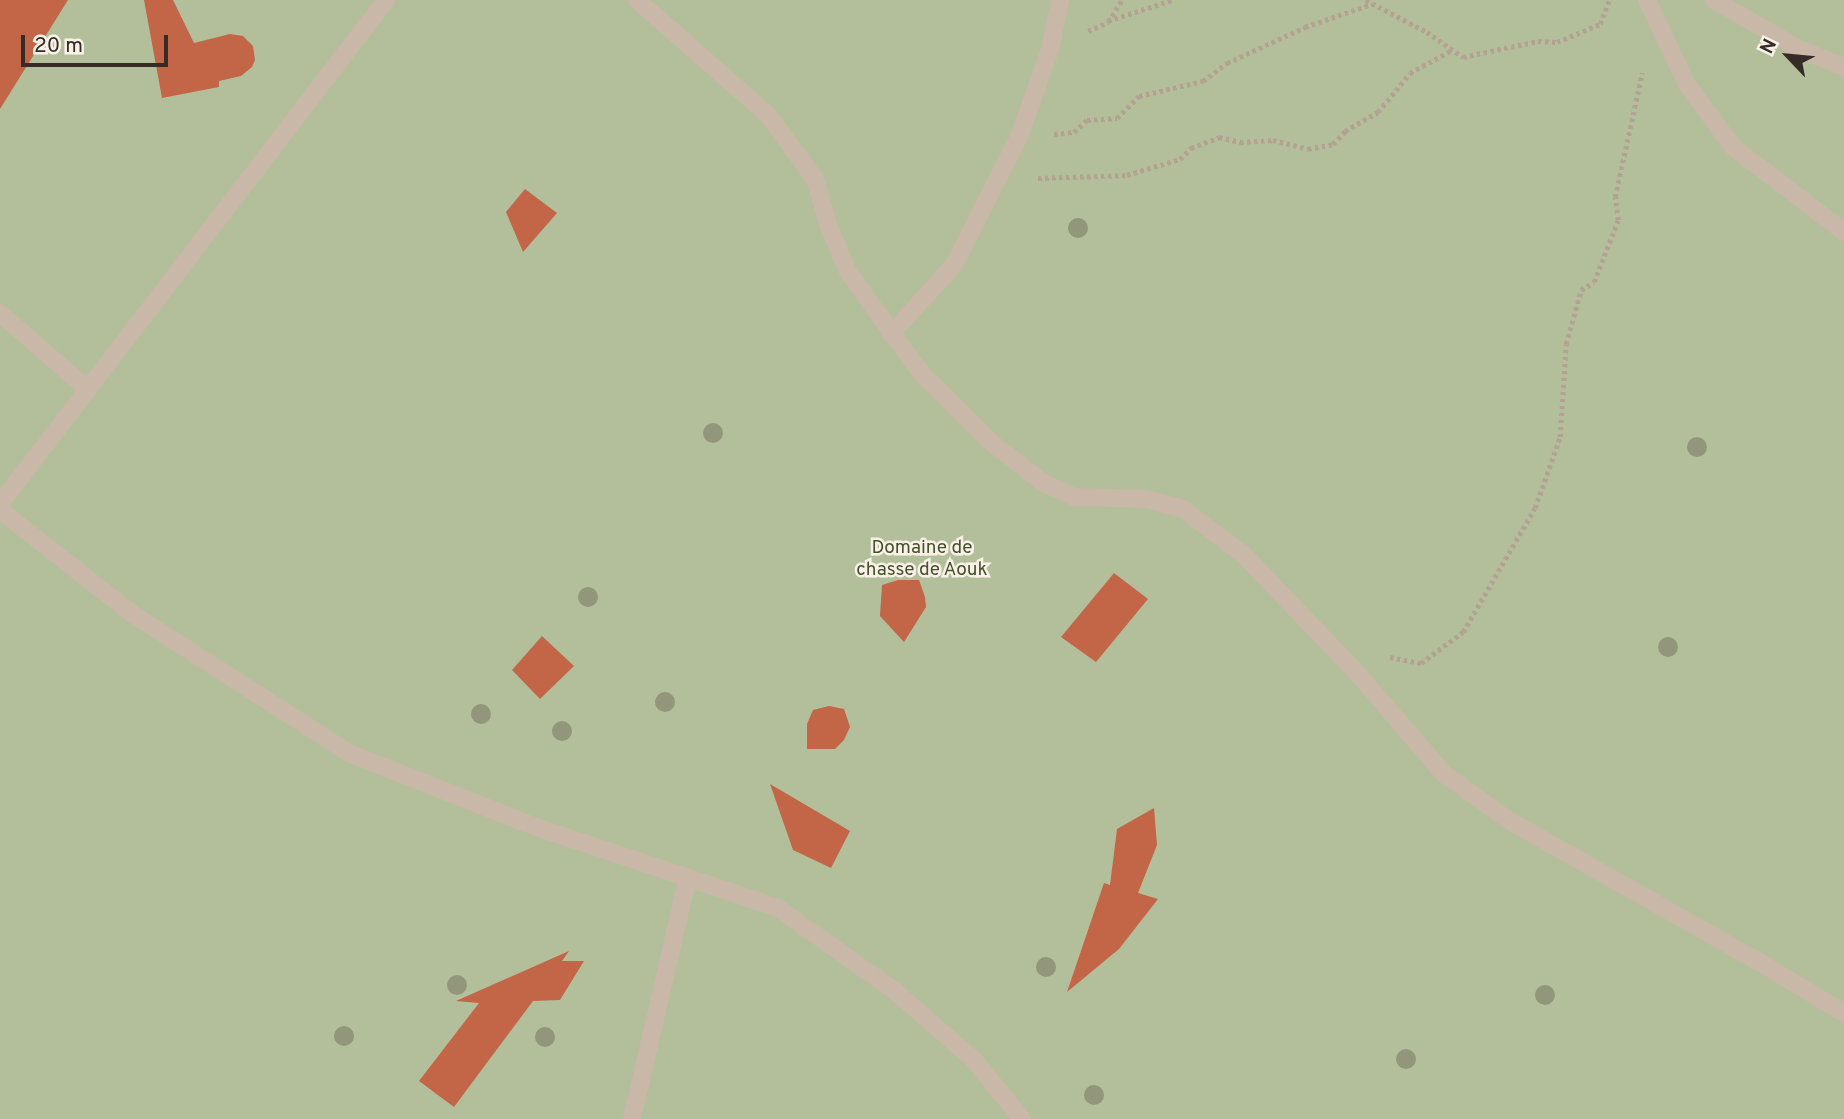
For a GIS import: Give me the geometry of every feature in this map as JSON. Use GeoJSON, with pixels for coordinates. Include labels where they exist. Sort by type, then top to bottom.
{"type":"FeatureCollection","features":[{"type":"Feature","properties":{"kind":"street"},"geometry":{"type":"LineString","coordinates":[[0,504],[386,0]]}},
{"type":"Feature","properties":{"kind":"street"},"geometry":{"type":"LineString","coordinates":[[637,0],[768,115],[815,178],[829,227],[848,272],[921,373],[991,442],[1042,482],[1074,497],[1146,499],[1183,509],[1243,554],[1358,674],[1444,774],[1510,821],[1844,1013]]}},
{"type":"Feature","properties":{"kind":"street"},"geometry":{"type":"LineString","coordinates":[[891,334],[954,265],[999,177],[1019,137],[1049,50],[1060,0]]}},
{"type":"Feature","properties":{"kind":"street"},"geometry":{"type":"LineString","coordinates":[[1647,0],[1686,83],[1733,147],[1844,232]]}},
{"type":"Feature","properties":{"kind":"street"},"geometry":{"type":"LineString","coordinates":[[1714,0],[1799,49],[1844,67]]}},
{"type":"Feature","properties":{"kind":"street"},"geometry":{"type":"LineString","coordinates":[[0,313],[87,389]]}},
{"type":"Feature","properties":{"kind":"street"},"geometry":{"type":"LineString","coordinates":[[0,510],[134,615],[349,753],[536,827],[778,908],[896,992],[974,1060],[1022,1119]]}},
{"type":"Feature","properties":{"kind":"street"},"geometry":{"type":"LineString","coordinates":[[632,1119],[688,877]]}},
{"type":"Feature","properties":{"kind":"path"},"geometry":{"type":"LineString","coordinates":[[1108,22],[1172,0]]}},
{"type":"Feature","properties":{"kind":"path"},"geometry":{"type":"LineString","coordinates":[[1366,0],[1427,32],[1463,57],[1538,41],[1557,42],[1600,24],[1608,0]]}},
{"type":"Feature","properties":{"kind":"path"},"geometry":{"type":"LineString","coordinates":[[1019,137],[1074,132],[1087,120],[1117,118],[1139,96],[1203,80],[1227,63],[1305,27],[1372,4]]}},
{"type":"Feature","properties":{"kind":"path"},"geometry":{"type":"LineString","coordinates":[[999,177],[1127,175],[1180,159],[1191,148],[1219,138],[1240,142],[1273,140],[1308,149],[1333,144],[1345,131],[1378,112],[1409,73],[1452,50]]}},
{"type":"Feature","properties":{"kind":"path"},"geometry":{"type":"LineString","coordinates":[[1358,674],[1371,660],[1393,656],[1422,663],[1462,632],[1535,508],[1560,437],[1566,344],[1581,290],[1594,282],[1618,220],[1615,197],[1643,70]]}},
{"type":"Feature","properties":{"kind":"green space","name":"Domaine de chasse de Aouk"},"geometry":{"type":"Polygon","coordinates":[[[0,0],[1844,0],[1844,1119],[0,1119],[0,0]]]}},
{"type":"Feature","properties":{"kind":"building"},"geometry":{"type":"Polygon","coordinates":[[[0,0],[68,0],[0,109],[0,0]]]}},
{"type":"Feature","properties":{"kind":"building"},"geometry":{"type":"Polygon","coordinates":[[[144,0],[173,0],[194,43],[230,34],[243,36],[253,46],[255,60],[252,67],[241,76],[219,81],[219,87],[162,98],[144,0]]]}},
{"type":"Feature","properties":{"kind":"building"},"geometry":{"type":"Polygon","coordinates":[[[525,189],[557,213],[523,252],[506,212],[525,189]]]}},
{"type":"Feature","properties":{"kind":"building"},"geometry":{"type":"Polygon","coordinates":[[[1114,573],[1148,599],[1096,662],[1061,637],[1114,573]]]}},
{"type":"Feature","properties":{"kind":"building"},"geometry":{"type":"Polygon","coordinates":[[[898,580],[919,580],[926,607],[904,642],[880,616],[882,585],[898,580]]]}},
{"type":"Feature","properties":{"kind":"building"},"geometry":{"type":"Polygon","coordinates":[[[542,636],[574,666],[540,699],[512,670],[542,636]]]}},
{"type":"Feature","properties":{"kind":"building"},"geometry":{"type":"Polygon","coordinates":[[[829,706],[844,709],[850,727],[844,740],[835,749],[807,749],[807,724],[813,710],[829,706]]]}},
{"type":"Feature","properties":{"kind":"building"},"geometry":{"type":"Polygon","coordinates":[[[770,784],[850,831],[831,868],[793,850],[770,784]]]}},
{"type":"Feature","properties":{"kind":"building"},"geometry":{"type":"Polygon","coordinates":[[[1154,808],[1157,845],[1138,893],[1158,899],[1119,949],[1067,992],[1104,883],[1110,885],[1117,829],[1154,808]]]}},
{"type":"Feature","properties":{"kind":"building"},"geometry":{"type":"Polygon","coordinates":[[[569,951],[562,961],[584,961],[560,1000],[533,1001],[454,1107],[419,1081],[479,1003],[456,1001],[569,951]]]}}]}
